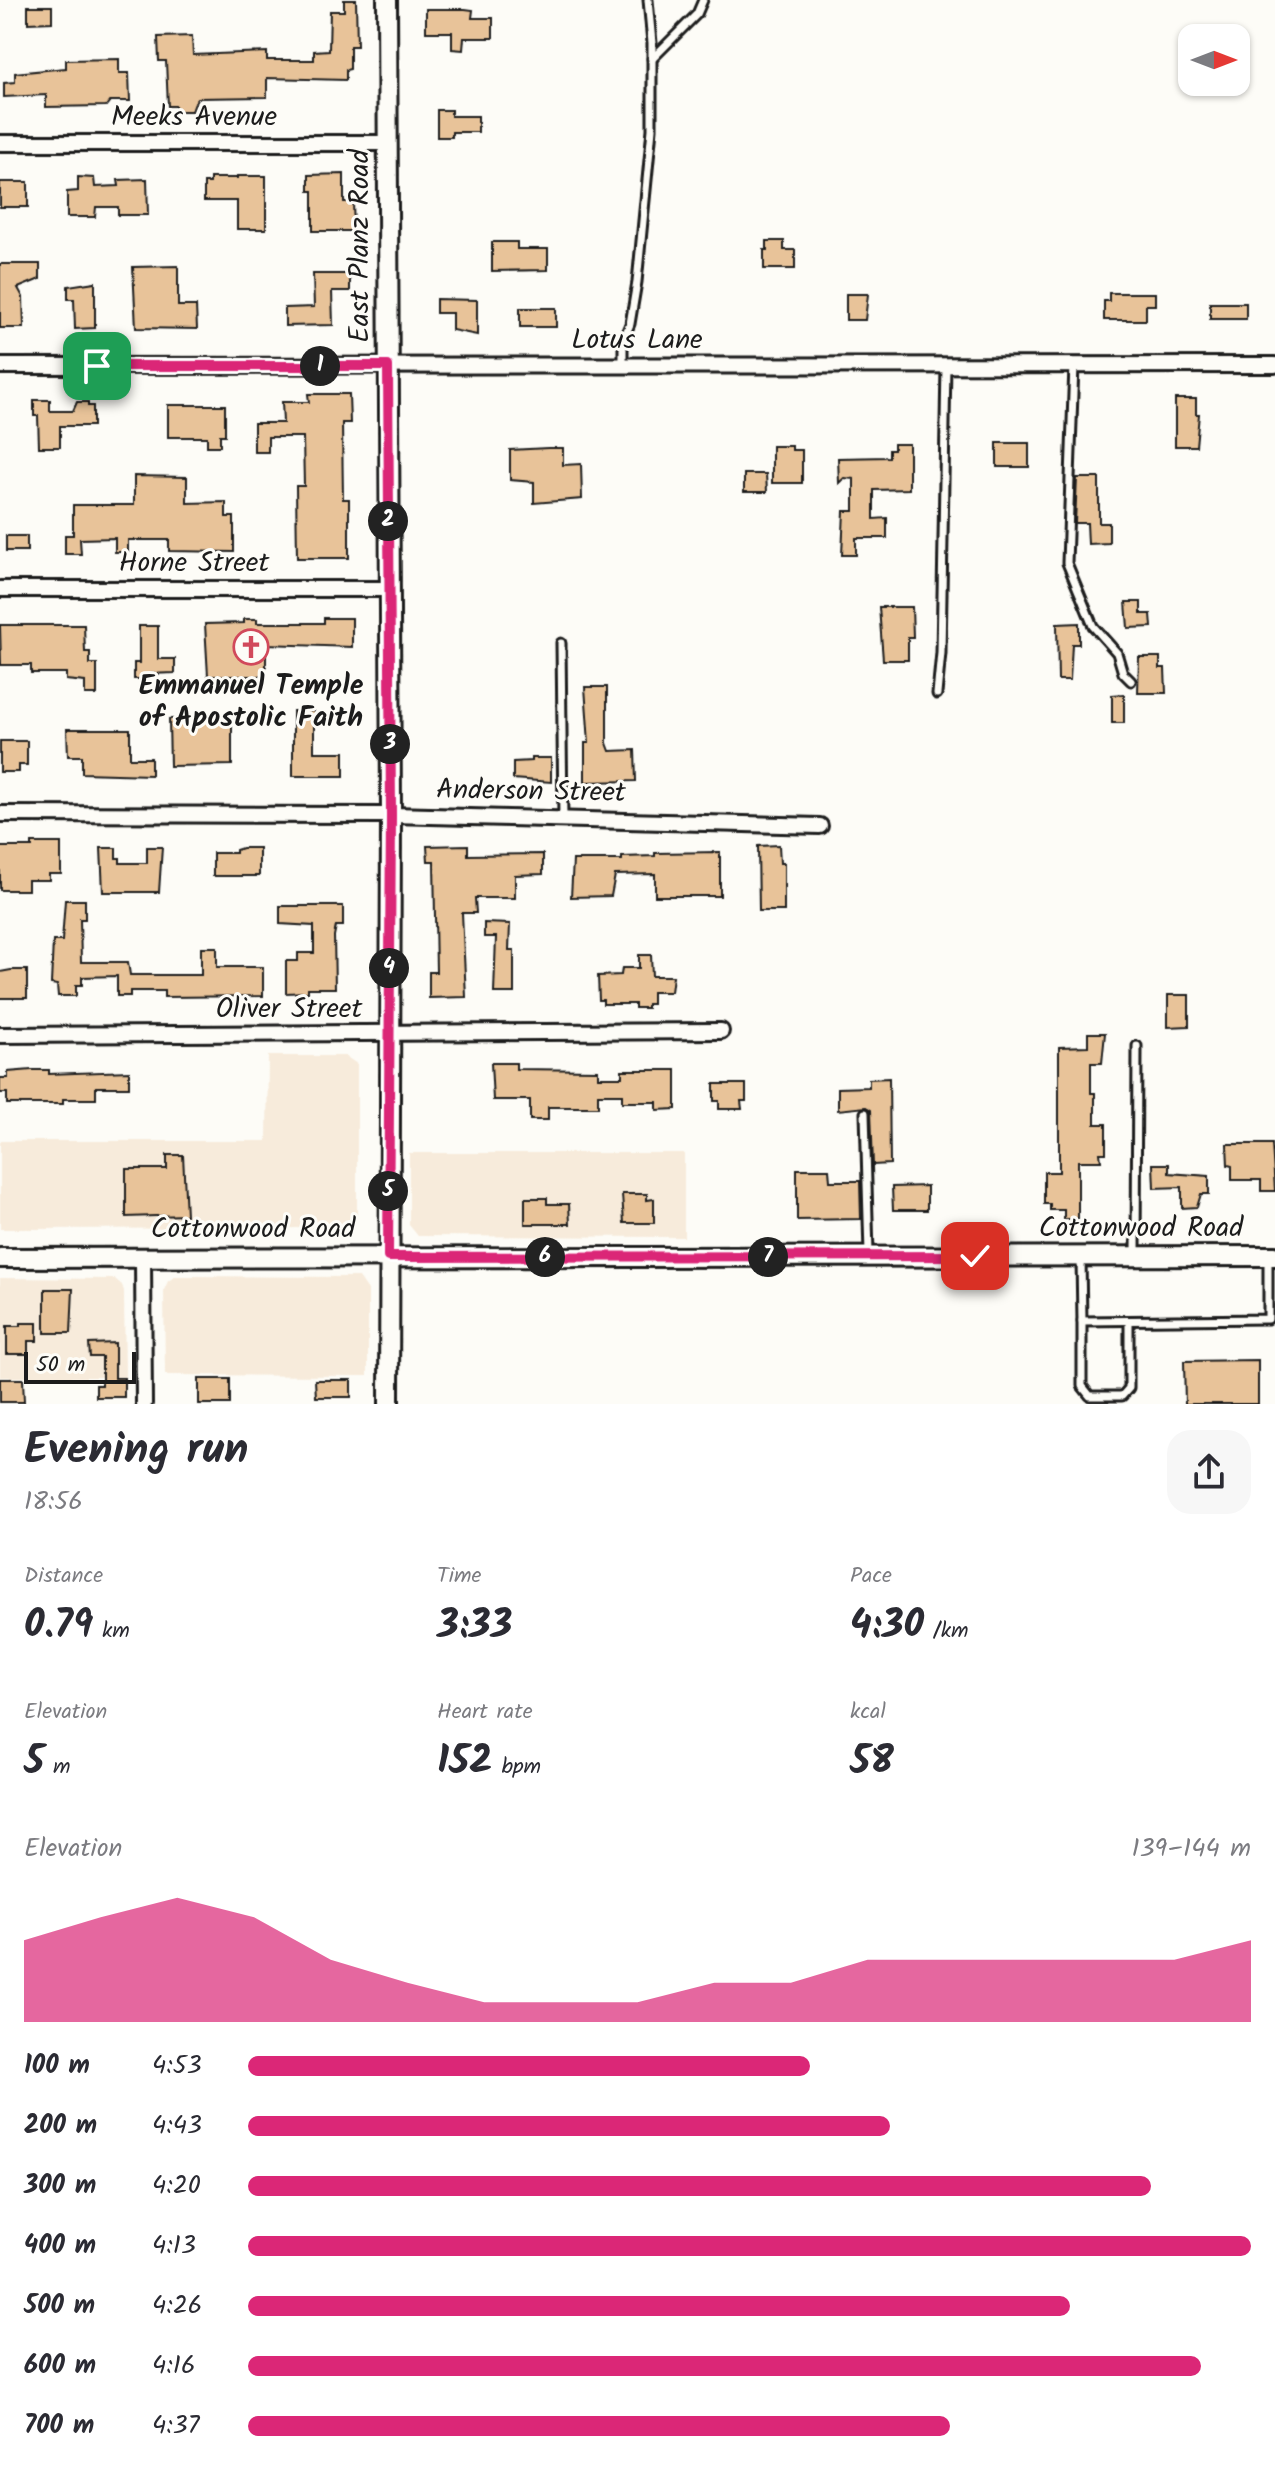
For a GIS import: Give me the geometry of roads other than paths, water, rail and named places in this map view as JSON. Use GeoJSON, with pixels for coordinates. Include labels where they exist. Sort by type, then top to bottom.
{"type":"FeatureCollection","features":[{"type":"Feature","properties":{"kind":"street","name":"East Planz Road"},"geometry":{"type":"LineString","coordinates":[[387,0],[391,815],[389,1404]]}},
{"type":"Feature","properties":{"kind":"street","name":"Meeks Avenue"},"geometry":{"type":"LineString","coordinates":[[0,143],[387,143]]}},
{"type":"Feature","properties":{"kind":"street","name":"Lotus Lane"},"geometry":{"type":"LineString","coordinates":[[0,366],[1275,365]]}},
{"type":"Feature","properties":{"kind":"street","name":"Horne Street"},"geometry":{"type":"LineString","coordinates":[[0,589],[388,589]]}},
{"type":"Feature","properties":{"kind":"street","name":"Anderson Street"},"geometry":{"type":"LineString","coordinates":[[0,814],[391,815],[820,826]]}},
{"type":"Feature","properties":{"kind":"street","name":"Oliver Street"},"geometry":{"type":"LineString","coordinates":[[0,1035],[721,1031]]}},
{"type":"Feature","properties":{"kind":"street","name":"Cottonwood Road"},"geometry":{"type":"LineString","coordinates":[[0,1258],[1271,1256]]}},
{"type":"Feature","properties":{"kind":"street"},"geometry":{"type":"LineString","coordinates":[[143,1258],[144,1404]]}},
{"type":"Feature","properties":{"kind":"lane"},"geometry":{"type":"LineString","coordinates":[[623,366],[623,340],[630,324],[645,217],[652,129],[648,0]]}},
{"type":"Feature","properties":{"kind":"lane"},"geometry":{"type":"LineString","coordinates":[[652,59],[697,14],[703,0]]}},
{"type":"Feature","properties":{"kind":"lane"},"geometry":{"type":"LineString","coordinates":[[937,694],[941,653],[946,365]]}},
{"type":"Feature","properties":{"kind":"lane"},"geometry":{"type":"LineString","coordinates":[[1074,365],[1067,563],[1093,626],[1117,653],[1123,673],[1131,681]]}},
{"type":"Feature","properties":{"kind":"lane"},"geometry":{"type":"LineString","coordinates":[[561,643],[563,819]]}},
{"type":"Feature","properties":{"kind":"lane"},"geometry":{"type":"LineString","coordinates":[[1136,1256],[1137,1046]]}},
{"type":"Feature","properties":{"kind":"lane"},"geometry":{"type":"LineString","coordinates":[[865,1113],[870,1256]]}},
{"type":"Feature","properties":{"kind":"lane"},"geometry":{"type":"LineString","coordinates":[[1081,1256],[1082,1386],[1090,1396],[1122,1396],[1129,1388],[1129,1321]]}},
{"type":"Feature","properties":{"kind":"lane"},"geometry":{"type":"LineString","coordinates":[[1082,1321],[1268,1319],[1271,1256]]}},
{"type":"Feature","properties":{"kind":"place","name":"Emmanuel Temple of Apostolic Faith"},"geometry":{"type":"Point","coordinates":[251,647]}}]}
